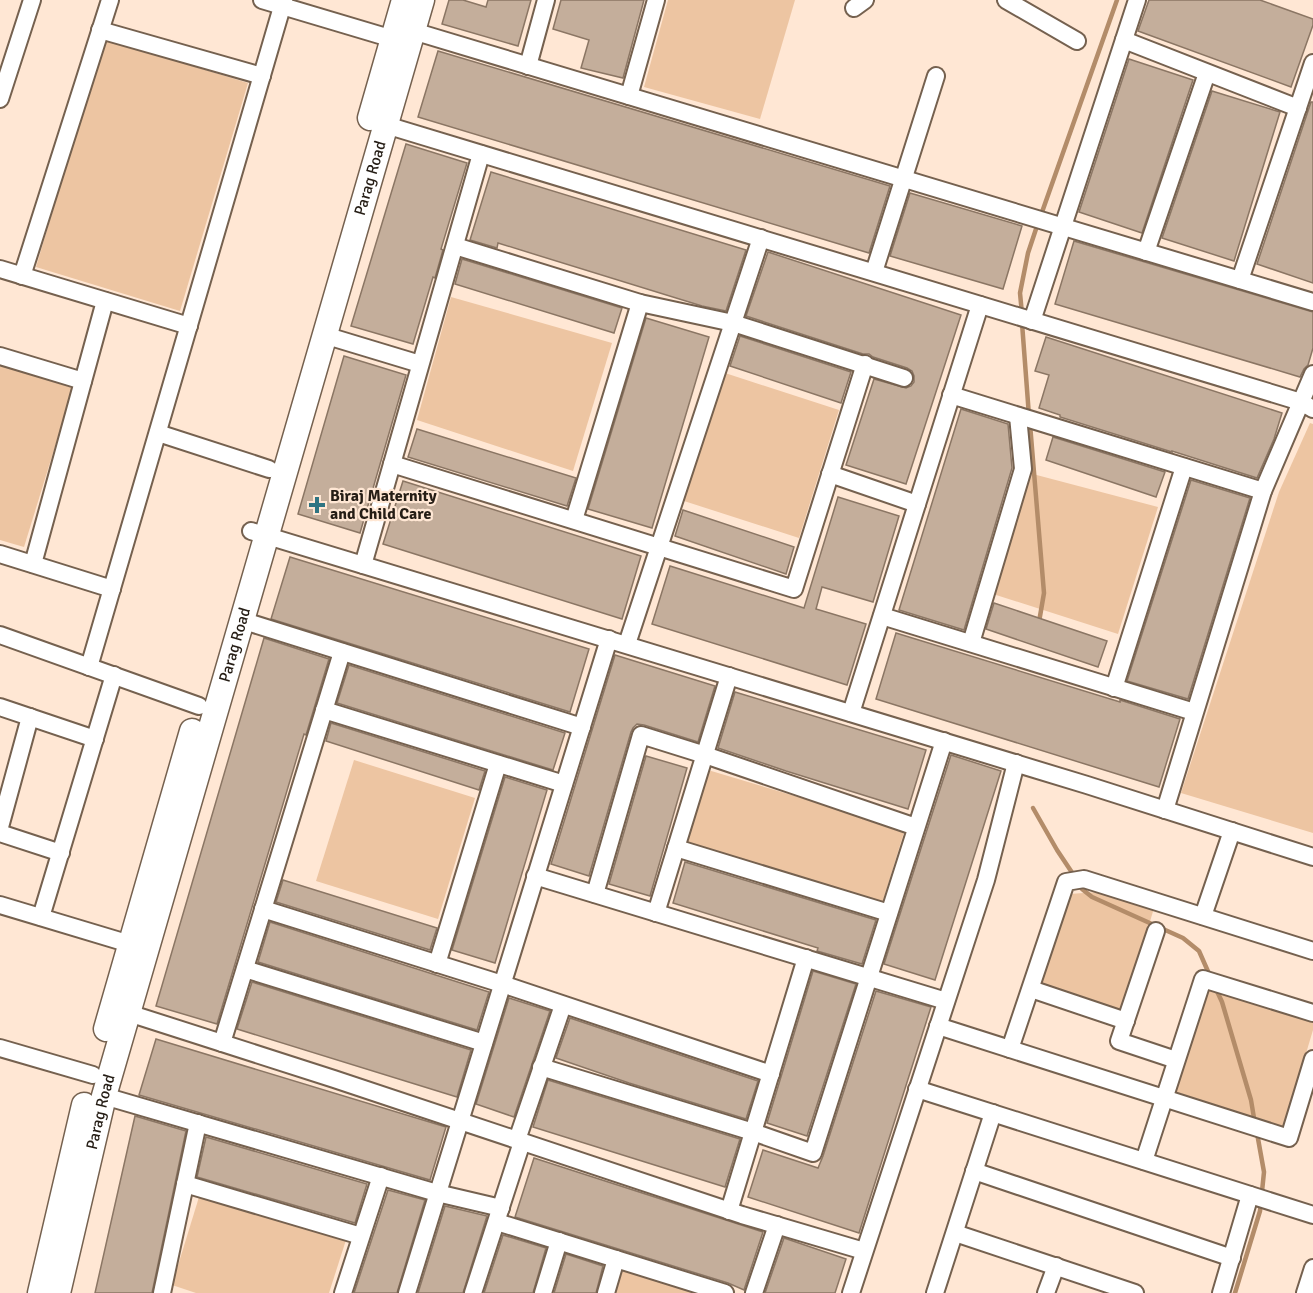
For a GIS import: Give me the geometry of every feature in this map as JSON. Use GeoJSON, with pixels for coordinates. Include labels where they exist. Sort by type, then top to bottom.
{"type":"FeatureCollection","features":[{"type":"Feature","properties":{"kind":"street"},"geometry":{"type":"LineString","coordinates":[[0,99],[32,0]]}},
{"type":"Feature","properties":{"kind":"street"},"geometry":{"type":"LineString","coordinates":[[22,276],[110,0]]}},
{"type":"Feature","properties":{"kind":"street"},"geometry":{"type":"LineString","coordinates":[[262,0],[283,3],[528,66],[1313,302]]}},
{"type":"Feature","properties":{"kind":"street","name":"Parag Road"},"geometry":{"type":"LineString","coordinates":[[403,35],[404,0]]}},
{"type":"Feature","properties":{"kind":"street","name":"Parag Road"},"geometry":{"type":"LineString","coordinates":[[58,1293],[99,1085],[120,1010],[242,620],[269,469],[403,35],[422,0]]}},
{"type":"Feature","properties":{"kind":"street"},"geometry":{"type":"LineString","coordinates":[[528,66],[546,0]]}},
{"type":"Feature","properties":{"kind":"street"},"geometry":{"type":"LineString","coordinates":[[629,96],[656,0]]}},
{"type":"Feature","properties":{"kind":"street"},"geometry":{"type":"LineString","coordinates":[[1006,0],[1077,41]]}},
{"type":"Feature","properties":{"kind":"street"},"geometry":{"type":"LineString","coordinates":[[1024,318],[1137,0]]}},
{"type":"Feature","properties":{"kind":"street"},"geometry":{"type":"LineString","coordinates":[[89,667],[283,3]]}},
{"type":"Feature","properties":{"kind":"street"},"geometry":{"type":"LineString","coordinates":[[100,30],[262,76]]}},
{"type":"Feature","properties":{"kind":"street"},"geometry":{"type":"LineString","coordinates":[[1124,40],[1298,108]]}},
{"type":"Feature","properties":{"kind":"street"},"geometry":{"type":"LineString","coordinates":[[1239,280],[1313,63]]}},
{"type":"Feature","properties":{"kind":"street"},"geometry":{"type":"LineString","coordinates":[[1146,252],[1207,73]]}},
{"type":"Feature","properties":{"kind":"street"},"geometry":{"type":"LineString","coordinates":[[874,272],[936,76]]}},
{"type":"Feature","properties":{"kind":"street"},"geometry":{"type":"LineString","coordinates":[[378,122],[980,304],[1307,406]]}},
{"type":"Feature","properties":{"kind":"street","name":"Parag Road"},"geometry":{"type":"LineString","coordinates":[[120,1010],[130,944],[200,706],[324,335],[378,122]]}},
{"type":"Feature","properties":{"kind":"street"},"geometry":{"type":"LineString","coordinates":[[363,564],[481,154]]}},
{"type":"Feature","properties":{"kind":"street"},"geometry":{"type":"LineString","coordinates":[[627,644],[761,238]]}},
{"type":"Feature","properties":{"kind":"street"},"geometry":{"type":"LineString","coordinates":[[455,246],[640,303],[733,324],[904,378]]}},
{"type":"Feature","properties":{"kind":"street"},"geometry":{"type":"LineString","coordinates":[[0,269],[189,326]]}},
{"type":"Feature","properties":{"kind":"street"},"geometry":{"type":"LineString","coordinates":[[33,564],[105,301]]}},
{"type":"Feature","properties":{"kind":"street"},"geometry":{"type":"LineString","coordinates":[[574,520],[640,303]]}},
{"type":"Feature","properties":{"kind":"street"},"geometry":{"type":"LineString","coordinates":[[851,713],[980,304]]}},
{"type":"Feature","properties":{"kind":"street"},"geometry":{"type":"LineString","coordinates":[[324,335],[420,364]]}},
{"type":"Feature","properties":{"kind":"street"},"geometry":{"type":"LineString","coordinates":[[0,356],[83,381]]}},
{"type":"Feature","properties":{"kind":"street"},"geometry":{"type":"LineString","coordinates":[[392,464],[794,589],[865,364]]}},
{"type":"Feature","properties":{"kind":"street"},"geometry":{"type":"LineString","coordinates":[[1165,810],[1263,491],[1307,406],[1313,374]]}},
{"type":"Feature","properties":{"kind":"street"},"geometry":{"type":"LineString","coordinates":[[951,395],[1263,491]]}},
{"type":"Feature","properties":{"kind":"street"},"geometry":{"type":"LineString","coordinates":[[971,643],[1023,469],[1020,416]]}},
{"type":"Feature","properties":{"kind":"street"},"geometry":{"type":"LineString","coordinates":[[158,433],[269,469]]}},
{"type":"Feature","properties":{"kind":"street"},"geometry":{"type":"LineString","coordinates":[[1114,687],[1184,467]]}},
{"type":"Feature","properties":{"kind":"street"},"geometry":{"type":"LineString","coordinates":[[830,474],[917,504]]}},
{"type":"Feature","properties":{"kind":"street"},"geometry":{"type":"LineString","coordinates":[[258,533],[1016,763],[1313,857]]}},
{"type":"Feature","properties":{"kind":"street"},"geometry":{"type":"LineString","coordinates":[[0,554],[112,589]]}},
{"type":"Feature","properties":{"kind":"street"},"geometry":{"type":"LineString","coordinates":[[882,616],[1194,712]]}},
{"type":"Feature","properties":{"kind":"street"},"geometry":{"type":"LineString","coordinates":[[242,620],[582,727]]}},
{"type":"Feature","properties":{"kind":"street"},"geometry":{"type":"LineString","coordinates":[[0,635],[200,706]]}},
{"type":"Feature","properties":{"kind":"street"},"geometry":{"type":"LineString","coordinates":[[407,1293],[609,639]]}},
{"type":"Feature","properties":{"kind":"street"},"geometry":{"type":"LineString","coordinates":[[222,1043],[342,652]]}},
{"type":"Feature","properties":{"kind":"street"},"geometry":{"type":"LineString","coordinates":[[42,917],[114,675]]}},
{"type":"Feature","properties":{"kind":"street"},"geometry":{"type":"LineString","coordinates":[[656,913],[729,676]]}},
{"type":"Feature","properties":{"kind":"street"},"geometry":{"type":"LineString","coordinates":[[0,707],[95,739]]}},
{"type":"Feature","properties":{"kind":"street"},"geometry":{"type":"LineString","coordinates":[[324,710],[564,784]]}},
{"type":"Feature","properties":{"kind":"street"},"geometry":{"type":"LineString","coordinates":[[0,827],[30,717]]}},
{"type":"Feature","properties":{"kind":"street"},"geometry":{"type":"LineString","coordinates":[[595,894],[641,735],[916,827]]}},
{"type":"Feature","properties":{"kind":"street"},"geometry":{"type":"LineString","coordinates":[[542,1067],[753,1132],[813,1153],[944,741]]}},
{"type":"Feature","properties":{"kind":"street"},"geometry":{"type":"LineString","coordinates":[[851,1293],[986,880],[1016,763]]}},
{"type":"Feature","properties":{"kind":"street"},"geometry":{"type":"LineString","coordinates":[[437,964],[498,764]]}},
{"type":"Feature","properties":{"kind":"street"},"geometry":{"type":"LineString","coordinates":[[1203,916],[1232,831]]}},
{"type":"Feature","properties":{"kind":"street"},"geometry":{"type":"LineString","coordinates":[[0,833],[61,853]]}},
{"type":"Feature","properties":{"kind":"street"},"geometry":{"type":"LineString","coordinates":[[676,848],[889,913]]}},
{"type":"Feature","properties":{"kind":"street"},"geometry":{"type":"LineString","coordinates":[[535,876],[946,1001]]}},
{"type":"Feature","properties":{"kind":"street"},"geometry":{"type":"LineString","coordinates":[[1010,1049],[1066,882],[1084,879],[1313,951]]}},
{"type":"Feature","properties":{"kind":"street"},"geometry":{"type":"LineString","coordinates":[[0,905],[130,944]]}},
{"type":"Feature","properties":{"kind":"street"},"geometry":{"type":"LineString","coordinates":[[263,909],[502,984],[771,1074]]}},
{"type":"Feature","properties":{"kind":"street"},"geometry":{"type":"LineString","coordinates":[[1156,931],[1119,1041],[1176,1060]]}},
{"type":"Feature","properties":{"kind":"street"},"geometry":{"type":"LineString","coordinates":[[729,1211],[806,958]]}},
{"type":"Feature","properties":{"kind":"street"},"geometry":{"type":"LineString","coordinates":[[245,969],[484,1042]]}},
{"type":"Feature","properties":{"kind":"street"},"geometry":{"type":"LineString","coordinates":[[1144,1161],[1203,979],[1313,1013]]}},
{"type":"Feature","properties":{"kind":"street"},"geometry":{"type":"LineString","coordinates":[[1031,989],[1126,1021]]}},
{"type":"Feature","properties":{"kind":"street"},"geometry":{"type":"LineString","coordinates":[[473,1293],[499,1215],[562,1005]]}},
{"type":"Feature","properties":{"kind":"street"},"geometry":{"type":"LineString","coordinates":[[120,1010],[729,1211],[864,1251]]}},
{"type":"Feature","properties":{"kind":"street"},"geometry":{"type":"LineString","coordinates":[[938,1026],[1288,1138],[1313,1059]]}},
{"type":"Feature","properties":{"kind":"street"},"geometry":{"type":"LineString","coordinates":[[0,1050],[198,1123],[437,1193],[499,1215],[559,1241],[725,1293]]}},
{"type":"Feature","properties":{"kind":"street","name":"Parag Road"},"geometry":{"type":"LineString","coordinates":[[40,1293],[84,1107],[99,1085]]}},
{"type":"Feature","properties":{"kind":"street"},"geometry":{"type":"LineString","coordinates":[[918,1089],[1313,1215]]}},
{"type":"Feature","properties":{"kind":"street"},"geometry":{"type":"LineString","coordinates":[[935,1293],[993,1113]]}},
{"type":"Feature","properties":{"kind":"street"},"geometry":{"type":"LineString","coordinates":[[164,1292],[198,1123]]}},
{"type":"Feature","properties":{"kind":"street"},"geometry":{"type":"LineString","coordinates":[[974,1171],[1232,1258]]}},
{"type":"Feature","properties":{"kind":"street"},"geometry":{"type":"LineString","coordinates":[[343,1293],[381,1176]]}},
{"type":"Feature","properties":{"kind":"street"},"geometry":{"type":"LineString","coordinates":[[185,1184],[361,1236]]}},
{"type":"Feature","properties":{"kind":"street"},"geometry":{"type":"LineString","coordinates":[[1221,1293],[1232,1258],[1258,1198]]}},
{"type":"Feature","properties":{"kind":"street"},"geometry":{"type":"LineString","coordinates":[[754,1293],[777,1225]]}},
{"type":"Feature","properties":{"kind":"street"},"geometry":{"type":"LineString","coordinates":[[955,1233],[1056,1266],[1110,1289],[1135,1293]]}},
{"type":"Feature","properties":{"kind":"street"},"geometry":{"type":"LineString","coordinates":[[543,1293],[559,1241]]}},
{"type":"Feature","properties":{"kind":"street"},"geometry":{"type":"LineString","coordinates":[[606,1293],[616,1259]]}},
{"type":"Feature","properties":{"kind":"street"},"geometry":{"type":"LineString","coordinates":[[1046,1293],[1056,1266]]}},
{"type":"Feature","properties":{"kind":"street"},"geometry":{"type":"LineString","coordinates":[[1305,1293],[1313,1268]]}},
{"type":"Feature","properties":{"kind":"shaded area"},"geometry":{"type":"Polygon","coordinates":[[[668,0],[795,0],[760,119],[644,87],[668,0]]]}},
{"type":"Feature","properties":{"kind":"shaded area"},"geometry":{"type":"Polygon","coordinates":[[[104,39],[248,83],[180,311],[36,267],[104,39]]]}},
{"type":"Feature","properties":{"kind":"shaded area"},"geometry":{"type":"Polygon","coordinates":[[[451,297],[612,343],[573,471],[417,420],[451,297]]]}},
{"type":"Feature","properties":{"kind":"shaded area"},"geometry":{"type":"Polygon","coordinates":[[[0,365],[73,388],[24,547],[0,540],[0,365]]]}},
{"type":"Feature","properties":{"kind":"shaded area"},"geometry":{"type":"Polygon","coordinates":[[[725,373],[839,410],[799,538],[684,501],[725,373]]]}},
{"type":"Feature","properties":{"kind":"shaded area"},"geometry":{"type":"Polygon","coordinates":[[[1310,423],[1313,424],[1313,833],[1181,793],[1279,492],[1310,423]]]}},
{"type":"Feature","properties":{"kind":"shaded area"},"geometry":{"type":"Polygon","coordinates":[[[1029,473],[1158,507],[1118,634],[993,594],[1029,473]]]}},
{"type":"Feature","properties":{"kind":"shaded area"},"geometry":{"type":"Polygon","coordinates":[[[354,760],[475,798],[438,919],[316,881],[354,760]]]}},
{"type":"Feature","properties":{"kind":"shaded area"},"geometry":{"type":"Polygon","coordinates":[[[708,770],[905,829],[882,904],[686,845],[708,770]]]}},
{"type":"Feature","properties":{"kind":"shaded area"},"geometry":{"type":"Polygon","coordinates":[[[1099,892],[1154,908],[1122,1016],[1039,989],[1069,894],[1099,892]]]}},
{"type":"Feature","properties":{"kind":"shaded area"},"geometry":{"type":"Polygon","coordinates":[[[1208,990],[1313,1021],[1313,1030],[1284,1127],[1176,1092],[1208,990]]]}},
{"type":"Feature","properties":{"kind":"shaded area"},"geometry":{"type":"Polygon","coordinates":[[[199,1197],[346,1240],[329,1293],[196,1293],[172,1285],[199,1197]]]}},
{"type":"Feature","properties":{"kind":"shaded area"},"geometry":{"type":"Polygon","coordinates":[[[622,1267],[698,1293],[613,1293],[622,1267]]]}},
{"type":"Feature","properties":{"kind":"building"},"geometry":{"type":"Polygon","coordinates":[[[449,0],[463,0],[486,7],[488,0],[531,0],[518,46],[442,24],[449,0]]]}},
{"type":"Feature","properties":{"kind":"building"},"geometry":{"type":"Polygon","coordinates":[[[561,0],[644,0],[623,78],[581,68],[589,40],[553,29],[561,0]]]}},
{"type":"Feature","properties":{"kind":"building"},"geometry":{"type":"Polygon","coordinates":[[[1149,0],[1260,0],[1313,19],[1313,25],[1291,87],[1138,31],[1149,0]]]}},
{"type":"Feature","properties":{"kind":"building"},"geometry":{"type":"Polygon","coordinates":[[[438,51],[890,186],[869,253],[418,117],[438,51]]]}},
{"type":"Feature","properties":{"kind":"building"},"geometry":{"type":"Polygon","coordinates":[[[1129,59],[1193,80],[1142,233],[1079,212],[1129,59]]]}},
{"type":"Feature","properties":{"kind":"building"},"geometry":{"type":"Polygon","coordinates":[[[1212,91],[1280,112],[1234,261],[1162,238],[1212,91]]]}},
{"type":"Feature","properties":{"kind":"building"},"geometry":{"type":"Polygon","coordinates":[[[1311,102],[1313,102],[1313,283],[1257,264],[1311,102]]]}},
{"type":"Feature","properties":{"kind":"building"},"geometry":{"type":"Polygon","coordinates":[[[406,144],[467,163],[441,249],[443,250],[435,278],[433,277],[413,344],[351,326],[406,144]]]}},
{"type":"Feature","properties":{"kind":"building"},"geometry":{"type":"Polygon","coordinates":[[[491,172],[746,250],[726,311],[702,306],[498,243],[497,248],[470,240],[491,172]]]}},
{"type":"Feature","properties":{"kind":"building"},"geometry":{"type":"Polygon","coordinates":[[[910,193],[1022,226],[1003,289],[890,256],[910,193]]]}},
{"type":"Feature","properties":{"kind":"building"},"geometry":{"type":"Polygon","coordinates":[[[1074,241],[1313,312],[1313,348],[1308,365],[1300,377],[1055,304],[1074,241]]]}},
{"type":"Feature","properties":{"kind":"building"},"geometry":{"type":"Polygon","coordinates":[[[768,252],[961,315],[906,484],[846,465],[874,379],[906,388],[914,382],[912,371],[869,354],[746,316],[768,252]]]}},
{"type":"Feature","properties":{"kind":"building"},"geometry":{"type":"Polygon","coordinates":[[[462,259],[622,308],[614,333],[455,284],[462,259]]]}},
{"type":"Feature","properties":{"kind":"building"},"geometry":{"type":"Polygon","coordinates":[[[646,318],[709,337],[652,528],[588,509],[646,318]]]}},
{"type":"Feature","properties":{"kind":"building"},"geometry":{"type":"Polygon","coordinates":[[[740,336],[851,372],[841,403],[730,366],[740,336]]]}},
{"type":"Feature","properties":{"kind":"building"},"geometry":{"type":"Polygon","coordinates":[[[1046,337],[1282,413],[1274,439],[1257,478],[1060,417],[1060,415],[1039,408],[1049,375],[1035,371],[1046,337]]]}},
{"type":"Feature","properties":{"kind":"building"},"geometry":{"type":"Polygon","coordinates":[[[344,356],[406,375],[360,533],[298,514],[344,356]]]}},
{"type":"Feature","properties":{"kind":"building"},"geometry":{"type":"Polygon","coordinates":[[[961,409],[1008,424],[1012,468],[964,630],[899,610],[961,409]]]}},
{"type":"Feature","properties":{"kind":"building"},"geometry":{"type":"Polygon","coordinates":[[[417,429],[576,478],[567,506],[408,457],[417,429]]]}},
{"type":"Feature","properties":{"kind":"building"},"geometry":{"type":"Polygon","coordinates":[[[1053,437],[1165,472],[1156,497],[1046,460],[1053,437]]]}},
{"type":"Feature","properties":{"kind":"building"},"geometry":{"type":"Polygon","coordinates":[[[1191,480],[1250,498],[1188,699],[1127,681],[1191,480]]]}},
{"type":"Feature","properties":{"kind":"building"},"geometry":{"type":"Polygon","coordinates":[[[403,481],[641,556],[622,619],[383,544],[403,481]]]}},
{"type":"Feature","properties":{"kind":"building"},"geometry":{"type":"Polygon","coordinates":[[[838,497],[899,516],[873,602],[822,587],[816,609],[866,624],[847,685],[652,624],[670,566],[804,608],[838,497]]]}},
{"type":"Feature","properties":{"kind":"building"},"geometry":{"type":"Polygon","coordinates":[[[683,510],[794,547],[786,574],[675,536],[683,510]]]}},
{"type":"Feature","properties":{"kind":"building"},"geometry":{"type":"Polygon","coordinates":[[[290,557],[589,649],[570,712],[271,619],[290,557]]]}},
{"type":"Feature","properties":{"kind":"building"},"geometry":{"type":"Polygon","coordinates":[[[994,603],[1107,641],[1098,667],[986,629],[994,603]]]}},
{"type":"Feature","properties":{"kind":"building"},"geometry":{"type":"Polygon","coordinates":[[[896,633],[1180,719],[1159,787],[876,699],[896,633]]]}},
{"type":"Feature","properties":{"kind":"building"},"geometry":{"type":"Polygon","coordinates":[[[264,638],[329,659],[306,735],[304,734],[217,1024],[156,1006],[264,638]]]}},
{"type":"Feature","properties":{"kind":"building"},"geometry":{"type":"Polygon","coordinates":[[[615,655],[715,686],[698,742],[644,725],[637,724],[633,728],[589,876],[551,864],[615,655]]]}},
{"type":"Feature","properties":{"kind":"building"},"geometry":{"type":"Polygon","coordinates":[[[349,665],[565,733],[553,770],[337,703],[349,665]]]}},
{"type":"Feature","properties":{"kind":"building"},"geometry":{"type":"Polygon","coordinates":[[[735,692],[926,750],[908,809],[718,748],[735,692]]]}},
{"type":"Feature","properties":{"kind":"building"},"geometry":{"type":"Polygon","coordinates":[[[331,723],[485,771],[479,790],[326,741],[331,723]]]}},
{"type":"Feature","properties":{"kind":"building"},"geometry":{"type":"Polygon","coordinates":[[[951,755],[1001,771],[935,980],[884,964],[951,755]]]}},
{"type":"Feature","properties":{"kind":"building"},"geometry":{"type":"Polygon","coordinates":[[[646,756],[687,768],[650,896],[609,884],[646,756]]]}},
{"type":"Feature","properties":{"kind":"building"},"geometry":{"type":"Polygon","coordinates":[[[505,777],[547,790],[495,963],[452,950],[505,777]]]}},
{"type":"Feature","properties":{"kind":"building"},"geometry":{"type":"Polygon","coordinates":[[[685,862],[876,920],[862,964],[673,903],[685,862]]]}},
{"type":"Feature","properties":{"kind":"building"},"geometry":{"type":"Polygon","coordinates":[[[283,880],[437,928],[430,950],[276,902],[283,880]]]}},
{"type":"Feature","properties":{"kind":"building"},"geometry":{"type":"Polygon","coordinates":[[[270,922],[489,992],[477,1030],[258,962],[270,922]]]}},
{"type":"Feature","properties":{"kind":"building"},"geometry":{"type":"Polygon","coordinates":[[[813,971],[856,984],[807,1136],[767,1123],[813,971]]]}},
{"type":"Feature","properties":{"kind":"building"},"geometry":{"type":"Polygon","coordinates":[[[252,982],[471,1050],[457,1097],[237,1029],[252,982]]]}},
{"type":"Feature","properties":{"kind":"building"},"geometry":{"type":"Polygon","coordinates":[[[876,991],[931,1007],[859,1233],[748,1197],[763,1150],[818,1168],[876,991]]]}},
{"type":"Feature","properties":{"kind":"building"},"geometry":{"type":"Polygon","coordinates":[[[509,998],[550,1011],[514,1117],[476,1104],[509,998]]]}},
{"type":"Feature","properties":{"kind":"building"},"geometry":{"type":"Polygon","coordinates":[[[570,1018],[758,1081],[746,1119],[556,1058],[570,1018]]]}},
{"type":"Feature","properties":{"kind":"building"},"geometry":{"type":"Polygon","coordinates":[[[156,1039],[446,1127],[430,1180],[139,1095],[156,1039]]]}},
{"type":"Feature","properties":{"kind":"building"},"geometry":{"type":"Polygon","coordinates":[[[548,1080],[740,1139],[725,1187],[533,1127],[548,1080]]]}},
{"type":"Feature","properties":{"kind":"building"},"geometry":{"type":"Polygon","coordinates":[[[135,1116],[186,1131],[152,1293],[95,1293],[135,1116]]]}},
{"type":"Feature","properties":{"kind":"building"},"geometry":{"type":"Polygon","coordinates":[[[206,1137],[367,1184],[355,1223],[197,1177],[206,1137]]]}},
{"type":"Feature","properties":{"kind":"building"},"geometry":{"type":"Polygon","coordinates":[[[534,1158],[763,1232],[744,1290],[728,1283],[515,1217],[534,1158]]]}},
{"type":"Feature","properties":{"kind":"building"},"geometry":{"type":"Polygon","coordinates":[[[388,1190],[425,1200],[397,1293],[354,1293],[388,1190]]]}},
{"type":"Feature","properties":{"kind":"building"},"geometry":{"type":"Polygon","coordinates":[[[445,1206],[487,1216],[463,1293],[418,1293],[445,1206]]]}},
{"type":"Feature","properties":{"kind":"building"},"geometry":{"type":"Polygon","coordinates":[[[503,1235],[546,1248],[533,1293],[484,1293],[503,1235]]]}},
{"type":"Feature","properties":{"kind":"building"},"geometry":{"type":"Polygon","coordinates":[[[784,1238],[846,1259],[835,1293],[765,1293],[784,1238]]]}},
{"type":"Feature","properties":{"kind":"building"},"geometry":{"type":"Polygon","coordinates":[[[566,1254],[603,1266],[596,1293],[554,1293],[566,1254]]]}},
{"type":"Feature","properties":{"kind":"waterway"},"geometry":{"type":"LineString","coordinates":[[1041,215],[1117,0]]}},
{"type":"Feature","properties":{"kind":"waterway"},"geometry":{"type":"LineString","coordinates":[[1022,314],[1020,293],[1028,253],[1038,223]]}},
{"type":"Feature","properties":{"kind":"waterway"},"geometry":{"type":"LineString","coordinates":[[1022,323],[1029,416]]}},
{"type":"Feature","properties":{"kind":"waterway"},"geometry":{"type":"LineString","coordinates":[[1030,424],[1044,593],[1039,622]]}},
{"type":"Feature","properties":{"kind":"waterway"},"geometry":{"type":"LineString","coordinates":[[1033,808],[1075,877]]}},
{"type":"Feature","properties":{"kind":"waterway"},"geometry":{"type":"LineString","coordinates":[[1079,885],[1092,897],[1183,938],[1199,951],[1210,976]]}},
{"type":"Feature","properties":{"kind":"waterway"},"geometry":{"type":"LineString","coordinates":[[1216,989],[1222,1002],[1251,1100],[1255,1124]]}},
{"type":"Feature","properties":{"kind":"waterway"},"geometry":{"type":"LineString","coordinates":[[1235,1293],[1260,1211],[1264,1172],[1257,1133]]}},
{"type":"Feature","properties":{"kind":"place","name":"Biraj Maternity and Child Care"},"geometry":{"type":"Point","coordinates":[317,505]}}]}
